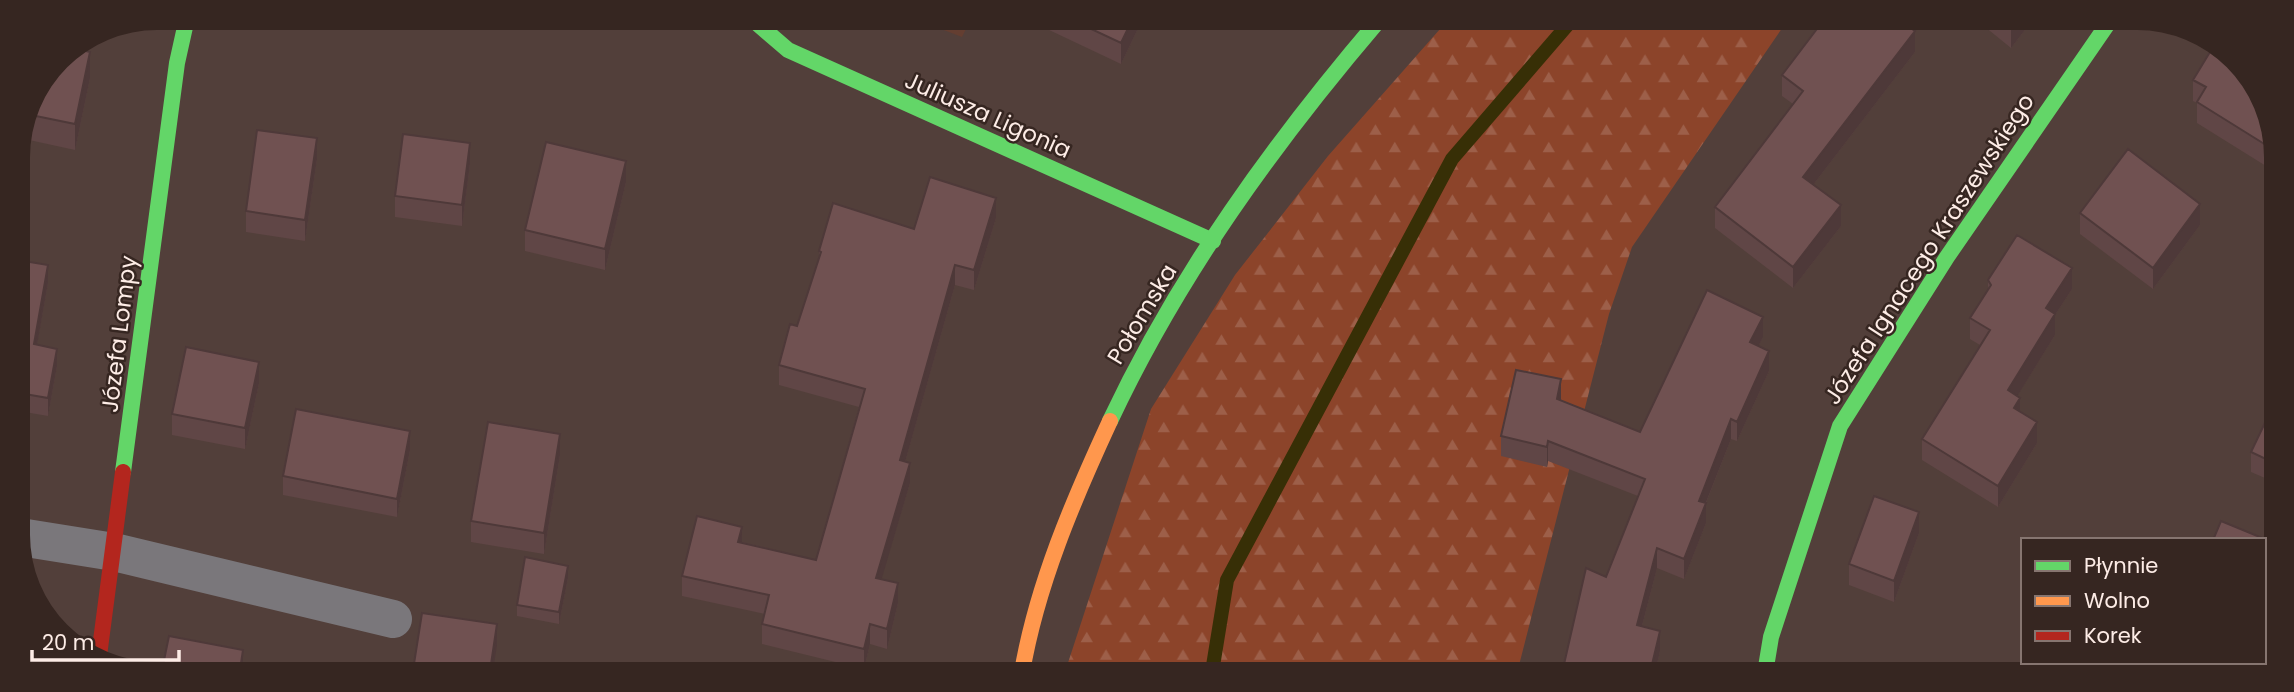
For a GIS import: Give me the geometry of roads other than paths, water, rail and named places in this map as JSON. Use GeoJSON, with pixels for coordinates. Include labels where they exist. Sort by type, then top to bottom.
{"type":"FeatureCollection","features":[{"type":"Feature","properties":{"kind":"street","name":"Józefa Lompy"},"geometry":{"type":"LineString","coordinates":[[100,649],[177,63],[184,30]]}},
{"type":"Feature","properties":{"kind":"street","name":"Juliusza Ligonia"},"geometry":{"type":"LineString","coordinates":[[765,30],[788,50],[1213,241]]}},
{"type":"Feature","properties":{"kind":"street","name":"Połomska"},"geometry":{"type":"LineString","coordinates":[[1024,662],[1030,624],[1081,482],[1145,346],[1252,180],[1332,73],[1370,30]]}},
{"type":"Feature","properties":{"kind":"street","name":"Józefa Ignacego Kraszewskiego"},"geometry":{"type":"LineString","coordinates":[[1767,662],[1771,637],[1840,426],[1947,257],[2103,30]]}},
{"type":"Feature","properties":{"kind":"street"},"geometry":{"type":"LineString","coordinates":[[30,539],[114,552],[393,619]]}},
{"type":"Feature","properties":{"kind":"waterway"},"geometry":{"type":"LineString","coordinates":[[1214,662],[1227,580],[1452,159],[1563,30]]}}]}
